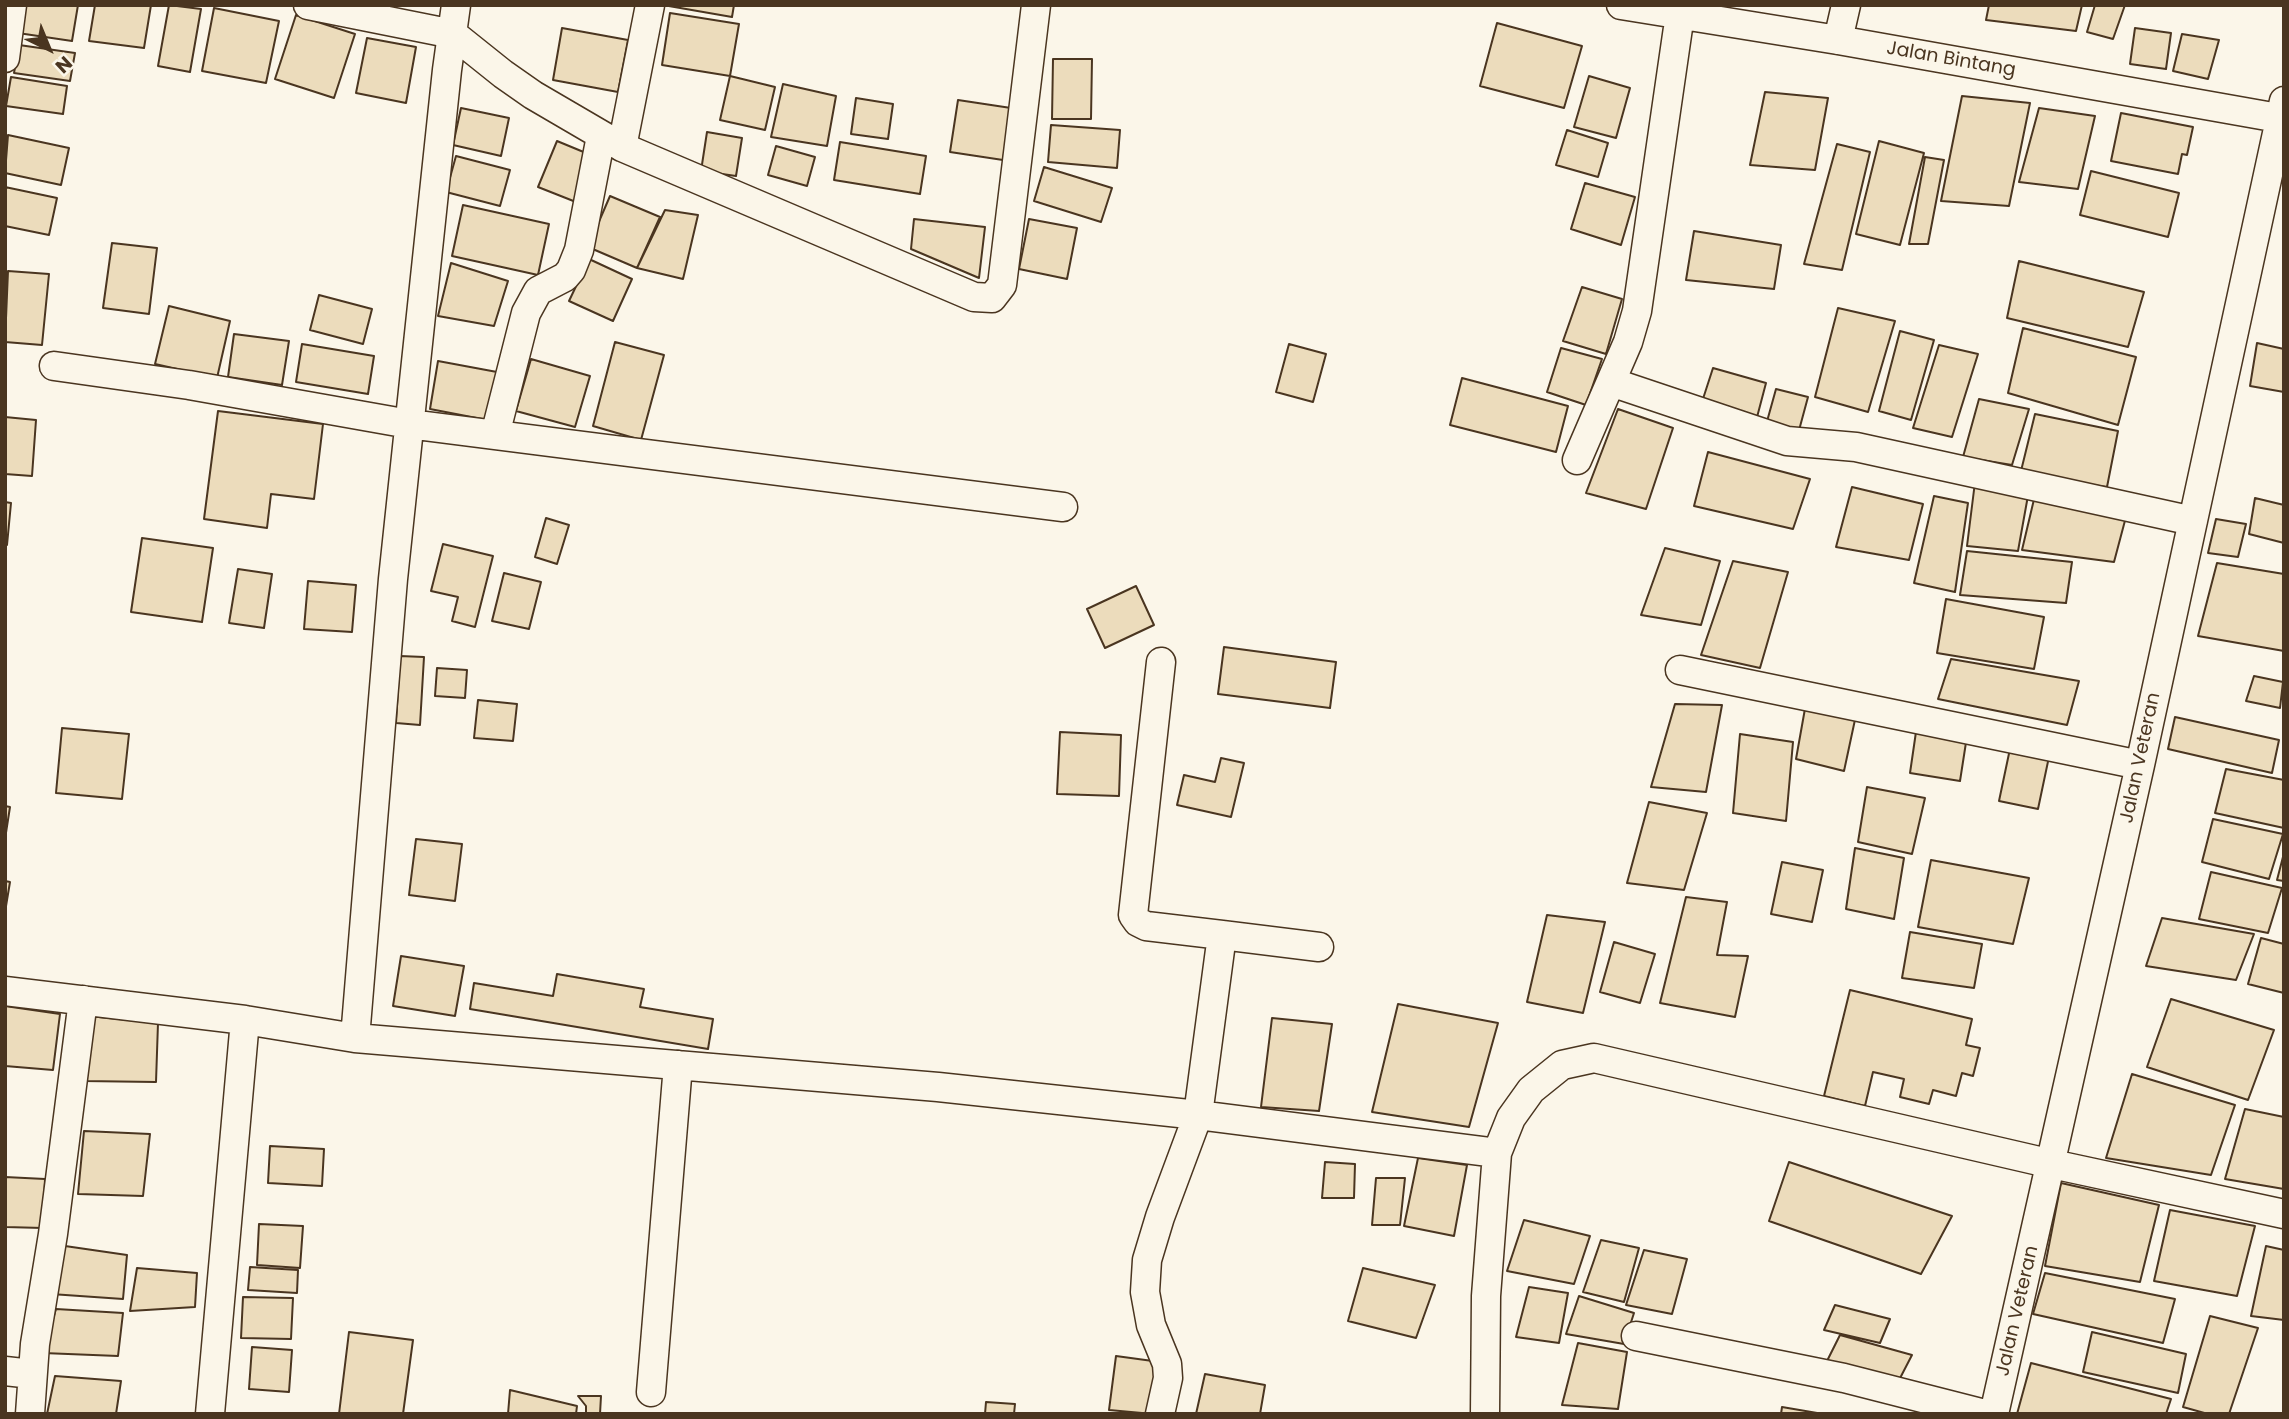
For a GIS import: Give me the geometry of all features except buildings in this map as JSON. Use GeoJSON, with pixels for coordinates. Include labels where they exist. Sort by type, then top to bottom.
{"type":"FeatureCollection","features":[{"type":"Feature","properties":{"kind":"street"},"geometry":{"type":"LineString","coordinates":[[5,58],[12,5]]}},
{"type":"Feature","properties":{"kind":"street"},"geometry":{"type":"LineString","coordinates":[[308,5],[374,12],[453,34],[513,81],[611,142],[974,297],[992,298],[1002,285],[1036,5]]}},
{"type":"Feature","properties":{"kind":"street"},"geometry":{"type":"LineString","coordinates":[[355,1038],[393,579],[456,5]]}},
{"type":"Feature","properties":{"kind":"street"},"geometry":{"type":"LineString","coordinates":[[495,435],[526,313],[538,291],[565,277],[571,270],[579,250],[650,5]]}},
{"type":"Feature","properties":{"kind":"street","name":"Jalan Bintang"},"geometry":{"type":"LineString","coordinates":[[1621,5],[2282,112]]}},
{"type":"Feature","properties":{"kind":"street"},"geometry":{"type":"LineString","coordinates":[[1838,40],[1846,5]]}},
{"type":"Feature","properties":{"kind":"street"},"geometry":{"type":"LineString","coordinates":[[1577,460],[1628,342],[1637,311],[1680,14]]}},
{"type":"Feature","properties":{"kind":"street","name":"Jalan Veteran"},"geometry":{"type":"LineString","coordinates":[[1994,1414],[2052,1164],[2282,112]]}},
{"type":"Feature","properties":{"kind":"street"},"geometry":{"type":"LineString","coordinates":[[54,366],[190,385],[409,424],[1063,507]]}},
{"type":"Feature","properties":{"kind":"street"},"geometry":{"type":"LineString","coordinates":[[1611,382],[1787,441],[1856,447],[2193,521]]}},
{"type":"Feature","properties":{"kind":"street"},"geometry":{"type":"LineString","coordinates":[[1161,663],[1133,915],[1138,922],[1146,926],[1319,947]]}},
{"type":"Feature","properties":{"kind":"street"},"geometry":{"type":"LineString","coordinates":[[1680,670],[2140,765]]}},
{"type":"Feature","properties":{"kind":"street"},"geometry":{"type":"LineString","coordinates":[[1160,1414],[1168,1378],[1167,1364],[1151,1325],[1145,1292],[1147,1259],[1198,1115],[1222,934]]}},
{"type":"Feature","properties":{"kind":"street"},"geometry":{"type":"LineString","coordinates":[[5,991],[245,1020],[355,1038],[938,1087],[1198,1115],[1497,1153]]}},
{"type":"Feature","properties":{"kind":"street"},"geometry":{"type":"LineString","coordinates":[[30,1414],[19,1373],[35,1344],[55,1221],[83,1000]]}},
{"type":"Feature","properties":{"kind":"street"},"geometry":{"type":"LineString","coordinates":[[210,1414],[245,1020]]}},
{"type":"Feature","properties":{"kind":"street"},"geometry":{"type":"LineString","coordinates":[[1485,1414],[1486,1296],[1497,1153],[1511,1118],[1531,1090],[1562,1065],[1594,1058],[2052,1164],[2284,1214]]}},
{"type":"Feature","properties":{"kind":"street"},"geometry":{"type":"LineString","coordinates":[[650,1392],[678,1065]]}},
{"type":"Feature","properties":{"kind":"street"},"geometry":{"type":"LineString","coordinates":[[1636,1336],[1844,1378],[1985,1414]]}}]}
